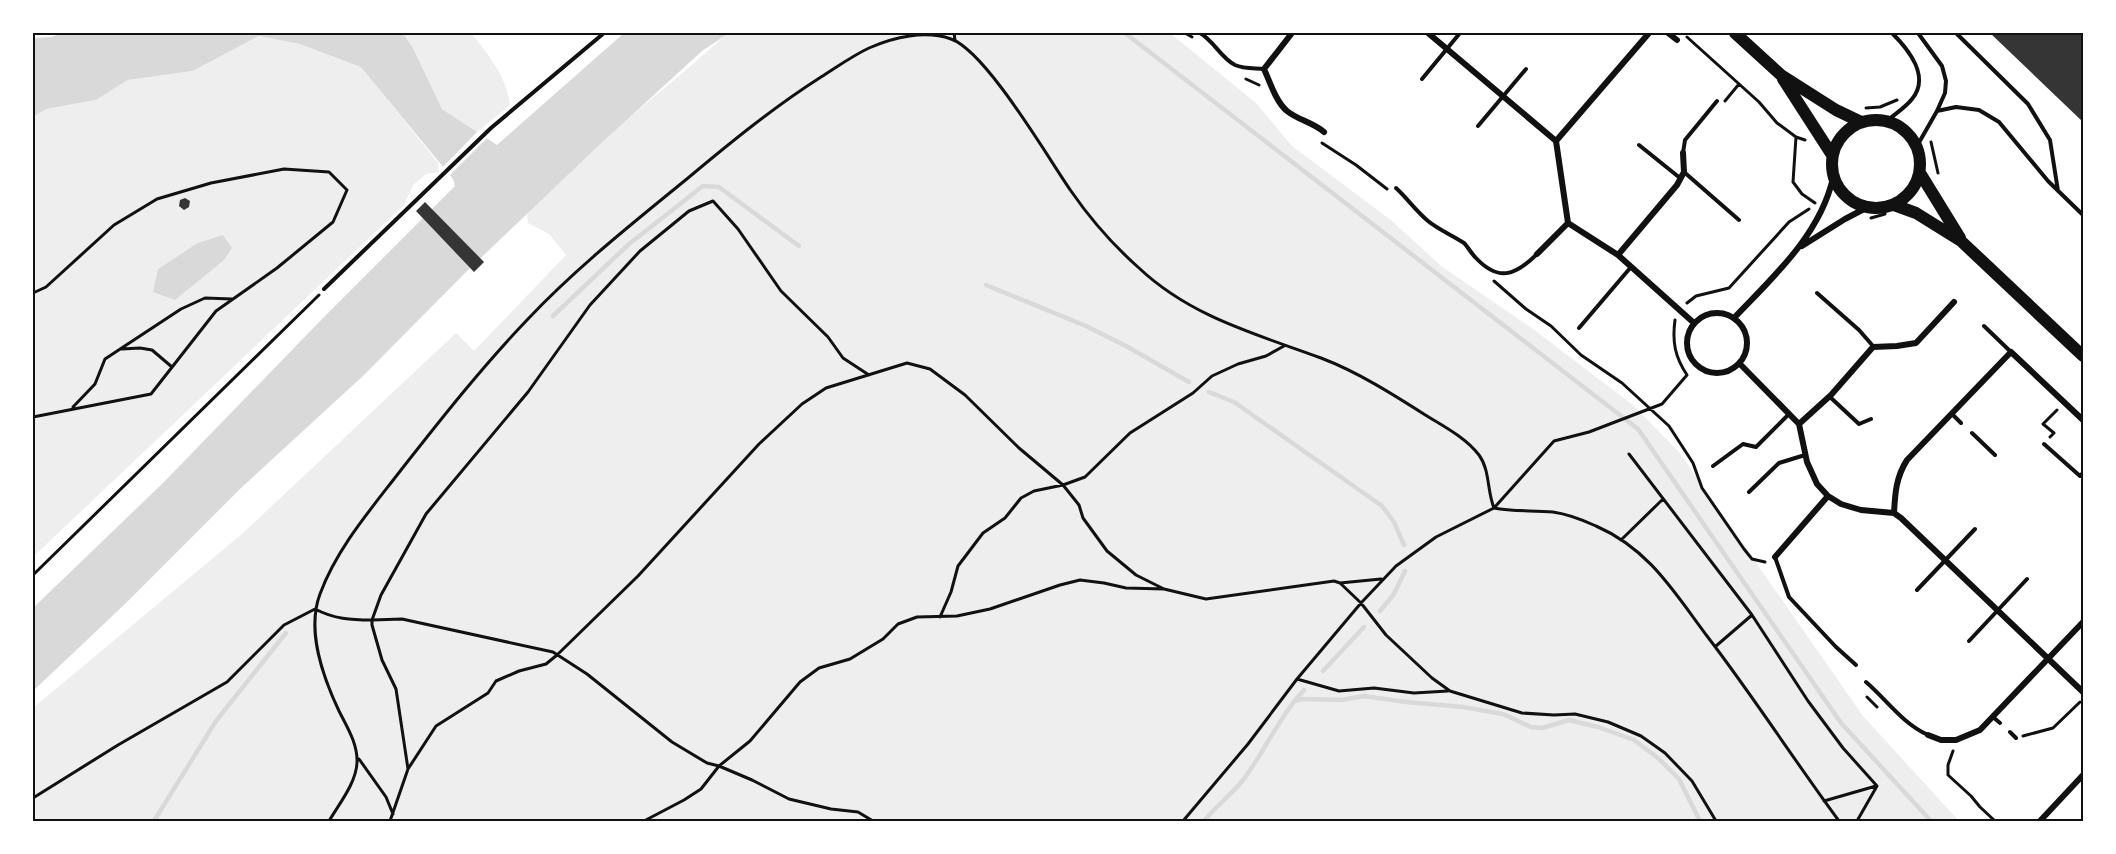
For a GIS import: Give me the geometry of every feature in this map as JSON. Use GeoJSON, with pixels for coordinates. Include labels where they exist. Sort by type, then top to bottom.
{"type":"FeatureCollection","features":[{"type":"Feature","properties":{"kind":"main road"},"geometry":{"type":"LineString","coordinates":[[1734,33],[1781,75],[1836,110],[1861,122]]}},
{"type":"Feature","properties":{"kind":"main road"},"geometry":{"type":"LineString","coordinates":[[1781,75],[1832,155]]}},
{"type":"Feature","properties":{"kind":"main road"},"geometry":{"type":"LineString","coordinates":[[1893,210],[1907,197],[1920,173],[1917,146],[1910,135],[1899,126],[1887,121],[1861,122],[1839,138],[1832,155],[1833,178],[1839,190],[1868,213],[1878,209],[1916,213],[1961,241],[2083,356]]}},
{"type":"Feature","properties":{"kind":"main road"},"geometry":{"type":"LineString","coordinates":[[1920,173],[1961,241]]}},
{"type":"Feature","properties":{"kind":"street"},"geometry":{"type":"LineString","coordinates":[[1292,33],[1264,69],[1285,109],[1324,132]]}},
{"type":"Feature","properties":{"kind":"street"},"geometry":{"type":"LineString","coordinates":[[1428,33],[1556,141],[1568,223],[1618,255],[1694,323]]}},
{"type":"Feature","properties":{"kind":"street"},"geometry":{"type":"LineString","coordinates":[[1556,141],[1649,33]]}},
{"type":"Feature","properties":{"kind":"street"},"geometry":{"type":"LineString","coordinates":[[1668,33],[1677,40]]}},
{"type":"Feature","properties":{"kind":"street"},"geometry":{"type":"LineString","coordinates":[[1618,255],[1681,179],[1684,172],[1683,153]]}},
{"type":"Feature","properties":{"kind":"street"},"geometry":{"type":"LineString","coordinates":[[1734,318],[1799,248],[1829,197],[1833,178]]}},
{"type":"Feature","properties":{"kind":"street"},"geometry":{"type":"LineString","coordinates":[[1799,248],[1845,219],[1868,213]]}},
{"type":"Feature","properties":{"kind":"street"},"geometry":{"type":"LineString","coordinates":[[1537,254],[1568,223]]}},
{"type":"Feature","properties":{"kind":"street"},"geometry":{"type":"LineString","coordinates":[[1799,424],[1830,396],[1873,347],[1916,343],[1954,302]]}},
{"type":"Feature","properties":{"kind":"street"},"geometry":{"type":"LineString","coordinates":[[1713,313],[1734,318],[1743,328],[1747,340],[1746,352],[1740,364],[1730,371],[1719,374],[1707,372],[1696,366],[1689,357],[1686,345],[1688,333],[1694,323],[1702,316],[1713,313]]}},
{"type":"Feature","properties":{"kind":"street"},"geometry":{"type":"LineString","coordinates":[[1894,513],[1900,471],[1907,460],[2011,352],[2083,420]]}},
{"type":"Feature","properties":{"kind":"street"},"geometry":{"type":"LineString","coordinates":[[1740,364],[1799,424],[1805,455],[1817,484],[1828,496],[1841,504],[1861,510],[1894,513],[1911,526],[2083,692]]}},
{"type":"Feature","properties":{"kind":"street"},"geometry":{"type":"LineString","coordinates":[[1775,557],[1828,496]]}},
{"type":"Feature","properties":{"kind":"street"},"geometry":{"type":"LineString","coordinates":[[1928,735],[1941,740],[1956,741],[1980,730],[2083,622]]}},
{"type":"Feature","properties":{"kind":"street"},"geometry":{"type":"LineString","coordinates":[[2040,821],[2083,775]]}},
{"type":"Feature","properties":{"kind":"lane"},"geometry":{"type":"LineString","coordinates":[[324,289],[491,128],[604,33]]}},
{"type":"Feature","properties":{"kind":"lane"},"geometry":{"type":"LineString","coordinates":[[1200,33],[1229,61],[1238,66],[1264,69]]}},
{"type":"Feature","properties":{"kind":"lane"},"geometry":{"type":"LineString","coordinates":[[1422,79],[1460,33]]}},
{"type":"Feature","properties":{"kind":"lane"},"geometry":{"type":"LineString","coordinates":[[1887,121],[1914,98],[1920,77],[1916,63],[1892,33]]}},
{"type":"Feature","properties":{"kind":"lane"},"geometry":{"type":"LineString","coordinates":[[1917,146],[1937,111],[1945,93],[1946,81],[1942,66],[1918,33]]}},
{"type":"Feature","properties":{"kind":"lane"},"geometry":{"type":"LineString","coordinates":[[1956,33],[2028,104],[2050,140],[2058,190]]}},
{"type":"Feature","properties":{"kind":"lane"},"geometry":{"type":"LineString","coordinates":[[1478,126],[1526,69]]}},
{"type":"Feature","properties":{"kind":"lane"},"geometry":{"type":"LineString","coordinates":[[1683,153],[1685,140],[1718,101]]}},
{"type":"Feature","properties":{"kind":"lane"},"geometry":{"type":"LineString","coordinates":[[1937,111],[1956,107],[1979,110],[1999,122],[2083,215]]}},
{"type":"Feature","properties":{"kind":"lane"},"geometry":{"type":"LineString","coordinates":[[1639,145],[1681,179]]}},
{"type":"Feature","properties":{"kind":"lane"},"geometry":{"type":"LineString","coordinates":[[1684,172],[1739,220]]}},
{"type":"Feature","properties":{"kind":"lane"},"geometry":{"type":"LineString","coordinates":[[1396,188],[1426,220],[1465,244],[1488,269],[1505,275],[1514,273],[1537,254]]}},
{"type":"Feature","properties":{"kind":"lane"},"geometry":{"type":"LineString","coordinates":[[1579,328],[1631,267]]}},
{"type":"Feature","properties":{"kind":"lane"},"geometry":{"type":"LineString","coordinates":[[1818,293],[1859,330],[1873,347]]}},
{"type":"Feature","properties":{"kind":"lane"},"geometry":{"type":"LineString","coordinates":[[1984,326],[2011,352]]}},
{"type":"Feature","properties":{"kind":"lane"},"geometry":{"type":"LineString","coordinates":[[1830,396],[1859,424],[1871,419]]}},
{"type":"Feature","properties":{"kind":"lane"},"geometry":{"type":"LineString","coordinates":[[1713,466],[1743,444],[1756,447],[1789,414]]}},
{"type":"Feature","properties":{"kind":"lane"},"geometry":{"type":"LineString","coordinates":[[1952,414],[1961,423]]}},
{"type":"Feature","properties":{"kind":"lane"},"geometry":{"type":"LineString","coordinates":[[1972,433],[1995,455]]}},
{"type":"Feature","properties":{"kind":"lane"},"geometry":{"type":"LineString","coordinates":[[2044,444],[2080,476],[2083,473]]}},
{"type":"Feature","properties":{"kind":"lane"},"geometry":{"type":"LineString","coordinates":[[1749,492],[1779,464],[1805,455]]}},
{"type":"Feature","properties":{"kind":"lane"},"geometry":{"type":"LineString","coordinates":[[1917,590],[1975,529]]}},
{"type":"Feature","properties":{"kind":"lane"},"geometry":{"type":"LineString","coordinates":[[1775,557],[1789,597],[1836,647],[1856,664]]}},
{"type":"Feature","properties":{"kind":"lane"},"geometry":{"type":"LineString","coordinates":[[1969,640],[2027,579]]}},
{"type":"Feature","properties":{"kind":"lane"},"geometry":{"type":"LineString","coordinates":[[1866,682],[1904,720],[1928,735]]}},
{"type":"Feature","properties":{"kind":"lane"},"geometry":{"type":"LineString","coordinates":[[1993,717],[2000,723]]}},
{"type":"Feature","properties":{"kind":"lane"},"geometry":{"type":"LineString","coordinates":[[2010,732],[2016,738]]}},
{"type":"Feature","properties":{"kind":"path"},"geometry":{"type":"LineString","coordinates":[[894,39],[899,33]]}},
{"type":"Feature","properties":{"kind":"path"},"geometry":{"type":"LineString","coordinates":[[954,33],[955,40]]}},
{"type":"Feature","properties":{"kind":"path"},"geometry":{"type":"LineString","coordinates":[[1185,33],[1197,40]]}},
{"type":"Feature","properties":{"kind":"path"},"geometry":{"type":"LineString","coordinates":[[1683,33],[1760,102],[1777,123],[1796,137],[1793,182],[1802,194],[1816,204],[1789,222],[1729,288],[1696,296],[1686,303]]}},
{"type":"Feature","properties":{"kind":"path"},"geometry":{"type":"LineString","coordinates":[[329,821],[356,771],[358,757],[355,744],[334,700],[318,654],[315,609],[326,581],[348,540],[430,432],[528,319],[617,237],[776,106],[857,54],[894,39],[928,34],[955,40],[974,55],[986,69],[1100,229],[1145,275],[1172,296],[1206,316],[1246,333],[1326,360],[1363,378],[1464,440],[1483,461],[1489,496],[1494,508]]}},
{"type":"Feature","properties":{"kind":"path"},"geometry":{"type":"LineString","coordinates":[[1242,77],[1261,87]]}},
{"type":"Feature","properties":{"kind":"path"},"geometry":{"type":"LineString","coordinates":[[1718,101],[1722,105],[1739,84]]}},
{"type":"Feature","properties":{"kind":"path"},"geometry":{"type":"LineString","coordinates":[[1857,109],[1880,107],[1904,96],[1910,101]]}},
{"type":"Feature","properties":{"kind":"path"},"geometry":{"type":"LineString","coordinates":[[1929,125],[1933,129],[1930,138],[1931,148],[1941,182]]}},
{"type":"Feature","properties":{"kind":"path"},"geometry":{"type":"LineString","coordinates":[[1316,137],[1325,146],[1356,165],[1395,195]]}},
{"type":"Feature","properties":{"kind":"path"},"geometry":{"type":"LineString","coordinates":[[33,293],[46,287],[114,225],[157,199],[211,183],[284,169],[329,172],[347,190],[333,222],[276,268],[216,311],[151,394],[33,417]]}},
{"type":"Feature","properties":{"kind":"path"},"geometry":{"type":"LineString","coordinates":[[408,769],[396,688],[382,660],[372,625],[381,595],[426,514],[528,392],[590,305],[640,251],[689,211],[713,201],[738,229],[781,291],[828,337],[843,358],[869,375]]}},
{"type":"Feature","properties":{"kind":"path"},"geometry":{"type":"LineString","coordinates":[[1868,213],[1884,214],[1893,210]]}},
{"type":"Feature","properties":{"kind":"path"},"geometry":{"type":"LineString","coordinates":[[1492,280],[1526,309],[1551,326],[1581,355],[1622,383],[1669,426],[1693,463],[1702,488],[1744,549],[1752,559],[1768,564]]}},
{"type":"Feature","properties":{"kind":"path"},"geometry":{"type":"LineString","coordinates":[[33,575],[324,289]]}},
{"type":"Feature","properties":{"kind":"path"},"geometry":{"type":"LineString","coordinates":[[72,408],[95,384],[105,359],[181,309],[205,298],[233,299]]}},
{"type":"Feature","properties":{"kind":"path"},"geometry":{"type":"LineString","coordinates":[[1183,821],[1248,744],[1297,679],[1361,603],[1396,566],[1436,537],[1494,508],[1554,441],[1588,432],[1662,404],[1688,375],[1679,362],[1674,348],[1675,317]]}},
{"type":"Feature","properties":{"kind":"path"},"geometry":{"type":"LineString","coordinates":[[940,617],[951,592],[958,566],[983,533],[1005,518],[1021,498],[1034,491],[1063,485],[1085,477],[1130,433],[1193,393],[1212,376],[1238,364],[1266,356],[1285,346]]}},
{"type":"Feature","properties":{"kind":"path"},"geometry":{"type":"LineString","coordinates":[[120,349],[152,350],[172,367]]}},
{"type":"Feature","properties":{"kind":"path"},"geometry":{"type":"LineString","coordinates":[[390,821],[408,769],[436,726],[488,693],[496,681],[519,671],[546,664],[557,655],[638,576],[759,444],[802,404],[826,388],[907,363],[930,369],[965,395],[1019,448],[1063,485],[1079,505],[1083,518],[1107,550],[1136,575],[1164,589]]}},
{"type":"Feature","properties":{"kind":"path"},"geometry":{"type":"LineString","coordinates":[[2044,444],[2054,434],[2043,424],[2064,402]]}},
{"type":"Feature","properties":{"kind":"path"},"geometry":{"type":"LineString","coordinates":[[1629,453],[1752,615],[1808,701],[1843,748],[1877,786]]}},
{"type":"Feature","properties":{"kind":"path"},"geometry":{"type":"LineString","coordinates":[[1622,540],[1663,499]]}},
{"type":"Feature","properties":{"kind":"path"},"geometry":{"type":"LineString","coordinates":[[1494,508],[1554,512],[1596,526],[1622,540],[1651,562],[1748,689],[1839,821]]}},
{"type":"Feature","properties":{"kind":"path"},"geometry":{"type":"LineString","coordinates":[[644,821],[701,789],[719,766],[750,741],[800,682],[819,668],[860,654],[883,639],[898,624],[917,617],[957,616],[997,608],[1080,580],[1104,582],[1126,588],[1164,589],[1206,599],[1334,581],[1340,583],[1383,579]]}},
{"type":"Feature","properties":{"kind":"path"},"geometry":{"type":"LineString","coordinates":[[1340,583],[1361,603],[1386,635],[1432,678],[1450,691],[1522,713],[1575,714],[1608,722],[1641,736],[1665,753],[1692,781],[1716,821]]}},
{"type":"Feature","properties":{"kind":"path"},"geometry":{"type":"LineString","coordinates":[[315,609],[330,617],[351,620],[402,619],[543,649],[587,674],[672,742],[707,763],[719,766],[789,799],[831,809],[858,812],[873,821]]}},
{"type":"Feature","properties":{"kind":"path"},"geometry":{"type":"LineString","coordinates":[[33,798],[118,745],[227,682],[284,625],[315,609]]}},
{"type":"Feature","properties":{"kind":"path"},"geometry":{"type":"LineString","coordinates":[[1716,646],[1752,615]]}},
{"type":"Feature","properties":{"kind":"path"},"geometry":{"type":"LineString","coordinates":[[1297,679],[1339,691],[1374,688],[1414,693],[1450,691]]}},
{"type":"Feature","properties":{"kind":"path"},"geometry":{"type":"LineString","coordinates":[[2016,738],[2053,728],[2083,698]]}},
{"type":"Feature","properties":{"kind":"path"},"geometry":{"type":"LineString","coordinates":[[1956,741],[1948,765],[1948,775],[1995,821]]}},
{"type":"Feature","properties":{"kind":"path"},"geometry":{"type":"LineString","coordinates":[[358,757],[386,797],[393,816]]}},
{"type":"Feature","properties":{"kind":"path"},"geometry":{"type":"LineString","coordinates":[[1824,801],[1877,786]]}},
{"type":"Feature","properties":{"kind":"path"},"geometry":{"type":"LineString","coordinates":[[1857,821],[1877,786]]}},
{"type":"Feature","properties":{"kind":"shaded area"},"geometry":{"type":"Polygon","coordinates":[[[63,33],[403,33],[413,48],[442,109],[497,145],[624,33],[729,33],[702,51],[597,147],[465,273],[364,375],[241,488],[125,604],[33,691],[33,608],[164,482],[455,186],[453,179],[361,67],[300,44],[259,36],[193,71],[128,80],[96,100],[46,109],[33,117],[33,38],[51,37],[63,33]]]}},
{"type":"Feature","properties":{"kind":"shaded area"},"geometry":{"type":"Polygon","coordinates":[[[403,33],[471,33],[501,75],[510,105],[477,132],[442,109],[413,48],[403,33]]]}},
{"type":"Feature","properties":{"kind":"shaded area"},"geometry":{"type":"Polygon","coordinates":[[[728,33],[1170,33],[1256,103],[1292,146],[1392,221],[1441,266],[1533,329],[1633,405],[1679,452],[1863,716],[1959,821],[33,821],[33,708],[242,534],[456,333],[474,351],[566,255],[549,234],[528,223],[526,202],[728,33]]]}},
{"type":"Feature","properties":{"kind":"shaded area"},"geometry":{"type":"Polygon","coordinates":[[[259,36],[300,44],[361,66],[438,163],[439,172],[426,174],[413,185],[404,205],[33,557],[33,117],[46,109],[96,100],[128,80],[194,71],[259,36]]]}},
{"type":"Feature","properties":{"kind":"shaded area"},"geometry":{"type":"Polygon","coordinates":[[[223,235],[232,248],[224,260],[175,300],[153,292],[158,269],[198,243],[223,235]]]}},
{"type":"Feature","properties":{"kind":"pier"},"geometry":{"type":"Polygon","coordinates":[[[479,130],[489,136],[447,178],[440,170],[479,130]]]}},
{"type":"Feature","properties":{"kind":"building"},"geometry":{"type":"Polygon","coordinates":[[[1990,33],[2083,33],[2083,122],[1990,33]]]}},
{"type":"Feature","properties":{"kind":"building"},"geometry":{"type":"Polygon","coordinates":[[[185,198],[190,201],[189,207],[184,210],[179,206],[180,200],[185,198]]]}},
{"type":"Feature","properties":{"kind":"building"},"geometry":{"type":"Polygon","coordinates":[[[425,202],[484,262],[474,272],[416,211],[425,202]]]}},
{"type":"Feature","properties":{"kind":"waterway"},"geometry":{"type":"LineString","coordinates":[[1125,33],[1638,429],[1841,723],[1931,821]]}},
{"type":"Feature","properties":{"kind":"waterway"},"geometry":{"type":"LineString","coordinates":[[553,316],[629,244],[703,186],[719,187],[799,246]]}},
{"type":"Feature","properties":{"kind":"waterway"},"geometry":{"type":"LineString","coordinates":[[986,285],[1086,326],[1189,382]]}},
{"type":"Feature","properties":{"kind":"waterway"},"geometry":{"type":"LineString","coordinates":[[1209,392],[1234,402],[1382,506],[1394,522],[1404,545]]}},
{"type":"Feature","properties":{"kind":"waterway"},"geometry":{"type":"LineString","coordinates":[[1380,611],[1394,594],[1405,571]]}},
{"type":"Feature","properties":{"kind":"waterway"},"geometry":{"type":"LineString","coordinates":[[1323,671],[1364,627]]}},
{"type":"Feature","properties":{"kind":"waterway"},"geometry":{"type":"LineString","coordinates":[[154,821],[216,721],[286,633]]}},
{"type":"Feature","properties":{"kind":"waterway"},"geometry":{"type":"LineString","coordinates":[[1204,821],[1243,780],[1287,711],[1304,690]]}},
{"type":"Feature","properties":{"kind":"waterway"},"geometry":{"type":"LineString","coordinates":[[1294,701],[1302,699],[1342,700],[1364,696],[1463,707],[1503,714],[1531,727],[1542,728],[1569,720],[1598,727],[1634,740],[1658,758],[1679,779],[1700,821]]}}]}
